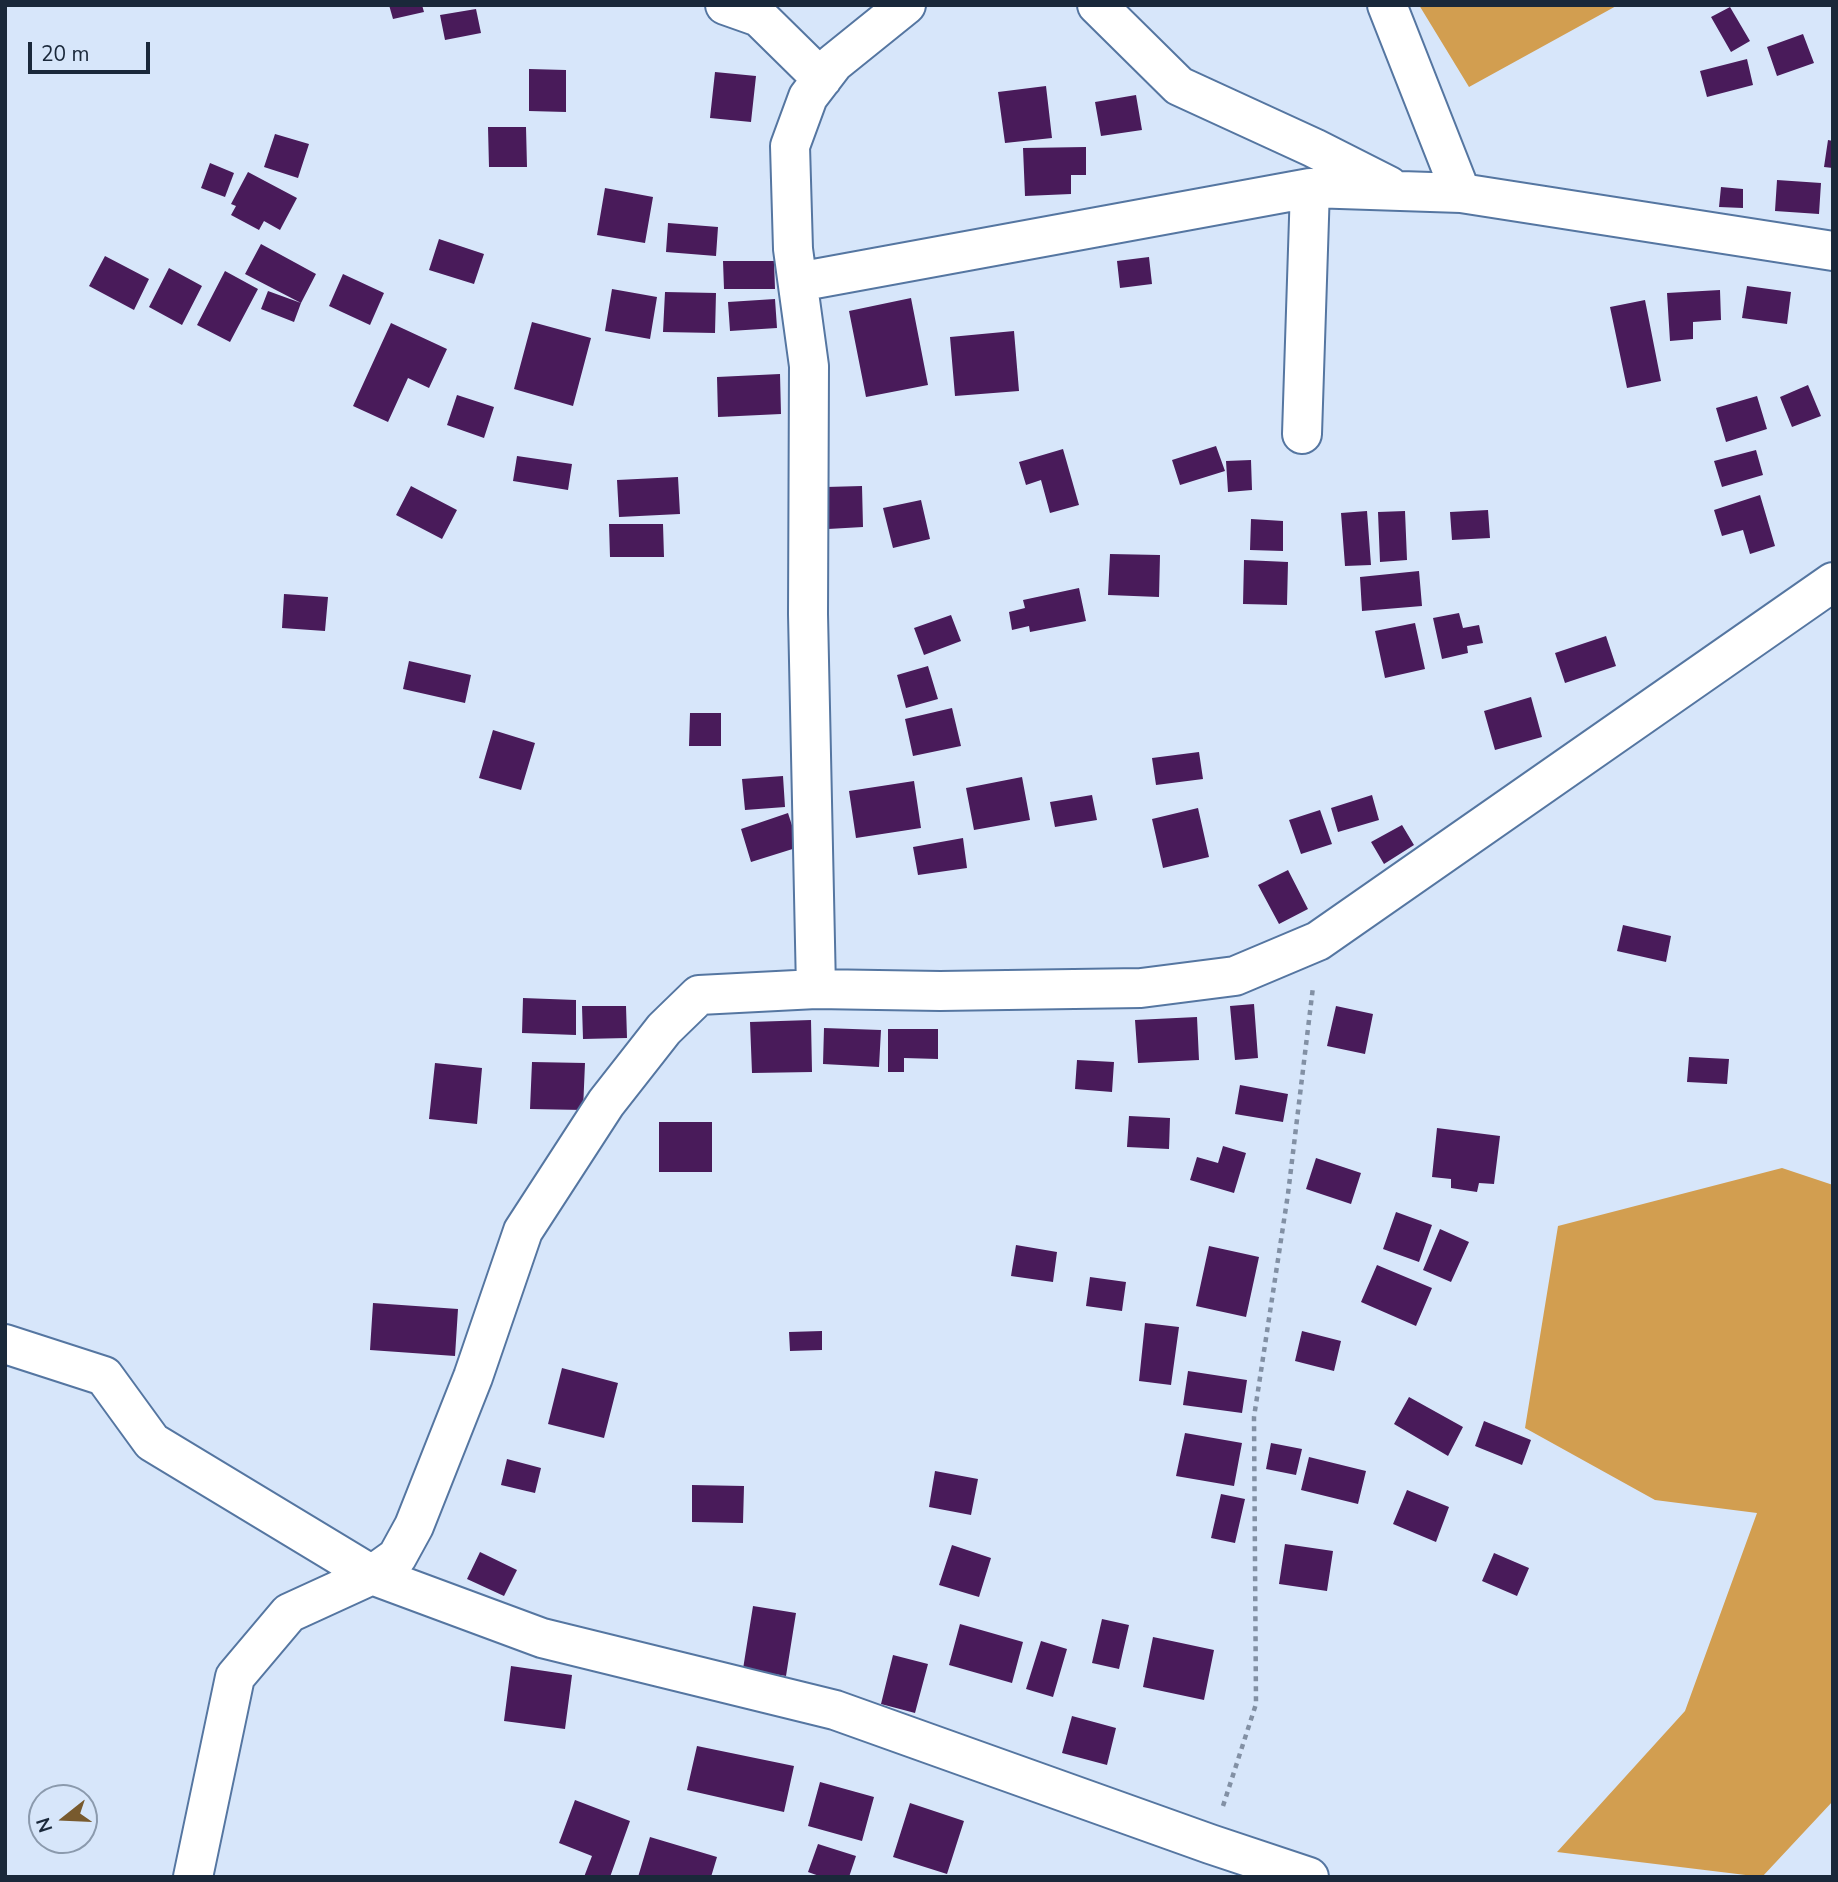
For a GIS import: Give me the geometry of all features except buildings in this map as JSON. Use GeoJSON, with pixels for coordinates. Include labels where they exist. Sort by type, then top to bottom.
{"type":"FeatureCollection","features":[{"type":"Feature","properties":{"kind":"street"},"geometry":{"type":"LineString","coordinates":[[724,5],[760,17],[822,79]]}},
{"type":"Feature","properties":{"kind":"street"},"geometry":{"type":"LineString","coordinates":[[816,989],[808,614],[809,366],[793,249],[790,146],[808,97],[834,63],[906,5]]}},
{"type":"Feature","properties":{"kind":"street"},"geometry":{"type":"LineString","coordinates":[[1097,5],[1179,86],[1400,191]]}},
{"type":"Feature","properties":{"kind":"street"},"geometry":{"type":"LineString","coordinates":[[1387,5],[1461,193]]}},
{"type":"Feature","properties":{"kind":"street"},"geometry":{"type":"LineString","coordinates":[[798,282],[1310,188],[1461,193],[1833,251]]}},
{"type":"Feature","properties":{"kind":"street"},"geometry":{"type":"LineString","coordinates":[[1302,434],[1310,188]]}},
{"type":"Feature","properties":{"kind":"street"},"geometry":{"type":"LineString","coordinates":[[193,1877],[235,1677],[289,1613],[372,1575],[397,1557],[414,1526],[473,1377],[523,1231],[606,1103],[664,1029],[699,995],[816,989],[940,991],[1141,988],[1234,976],[1318,941],[1833,582]]}},
{"type":"Feature","properties":{"kind":"street"},"geometry":{"type":"LineString","coordinates":[[5,1344],[104,1377],[152,1442],[372,1575],[542,1638],[835,1710],[1309,1877]]}},
{"type":"Feature","properties":{"kind":"path"},"geometry":{"type":"LineString","coordinates":[[1210,1844],[1256,1704],[1254,1417],[1288,1194],[1318,941]]}},
{"type":"Feature","properties":{"kind":"shaded area"},"geometry":{"type":"Polygon","coordinates":[[[1419,5],[1618,5],[1469,87],[1419,5]]]}},
{"type":"Feature","properties":{"kind":"shaded area"},"geometry":{"type":"Polygon","coordinates":[[[1782,1168],[1833,1185],[1833,1801],[1762,1877],[1557,1852],[1685,1711],[1757,1513],[1655,1500],[1525,1428],[1558,1226],[1782,1168]]]}}]}
